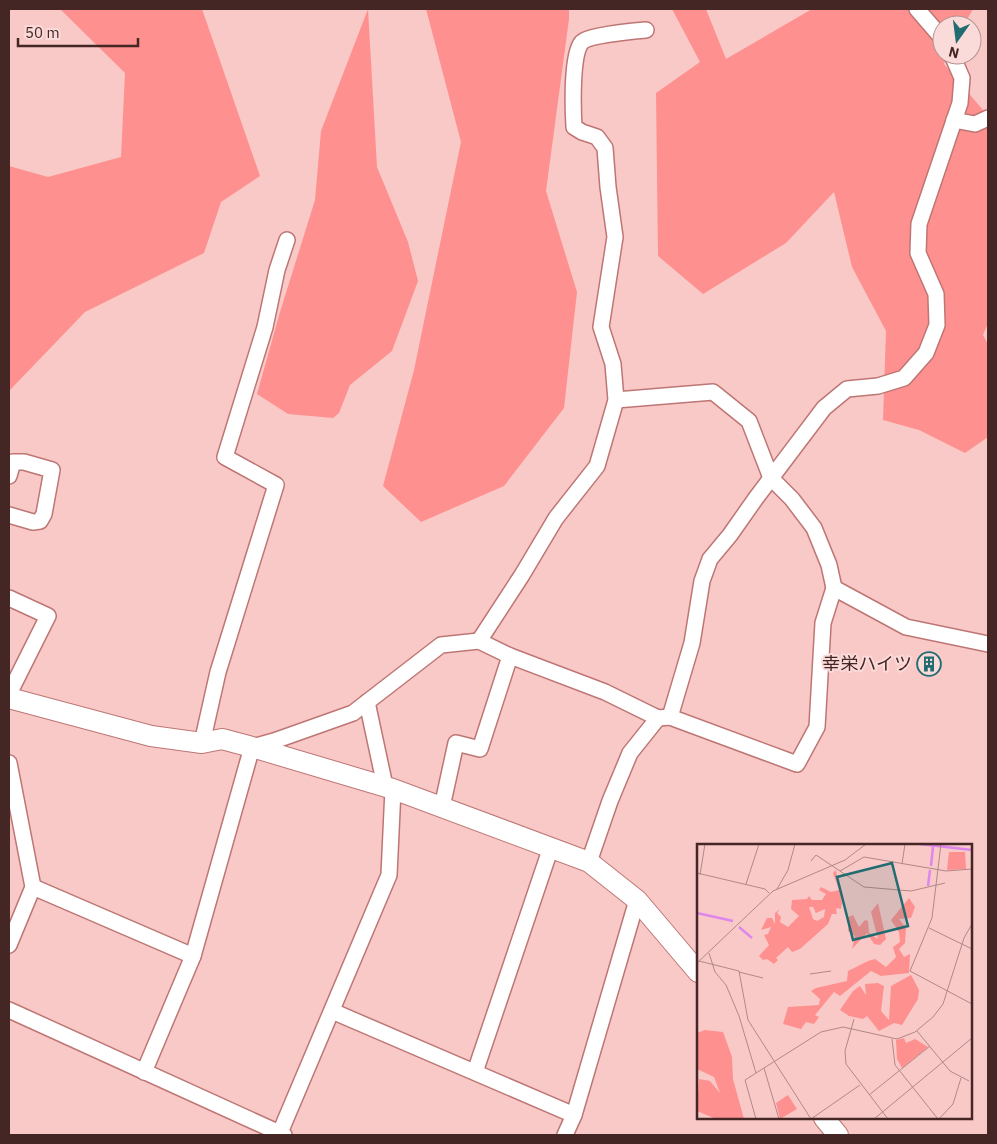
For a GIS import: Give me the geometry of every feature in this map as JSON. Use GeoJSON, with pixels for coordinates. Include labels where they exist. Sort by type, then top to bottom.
{"type":"FeatureCollection","features":[{"type":"Feature","properties":{"kind":"street"},"geometry":{"type":"LineString","coordinates":[[917,9],[932,26]]}},
{"type":"Feature","properties":{"kind":"street"},"geometry":{"type":"LineString","coordinates":[[479,641],[556,518],[596,466],[616,400],[613,364],[601,327],[615,237],[605,148],[597,137],[574,127],[573,92],[577,55],[581,43],[611,34],[646,30]]}},
{"type":"Feature","properties":{"kind":"street"},"geometry":{"type":"LineString","coordinates":[[589,862],[610,801],[630,753],[664,718],[692,643],[702,581],[710,559],[730,535],[824,408],[848,390],[878,386],[904,378],[926,353],[937,325],[936,294],[918,253],[919,224],[960,102],[962,78],[956,65]]}},
{"type":"Feature","properties":{"kind":"street"},"geometry":{"type":"LineString","coordinates":[[954,120],[975,124],[988,118]]}},
{"type":"Feature","properties":{"kind":"street"},"geometry":{"type":"LineString","coordinates":[[202,743],[218,672],[276,485],[225,457],[265,327],[276,270],[288,240]]}},
{"type":"Feature","properties":{"kind":"street"},"geometry":{"type":"LineString","coordinates":[[252,747],[353,713],[441,645],[479,641],[510,656],[605,692],[664,718],[797,764],[817,727],[823,624],[834,588],[829,565],[814,528],[792,499],[771,478],[749,421],[713,392],[616,400]]}},
{"type":"Feature","properties":{"kind":"street"},"geometry":{"type":"LineString","coordinates":[[9,476],[13,462],[24,462],[52,470],[44,514],[40,521],[34,522],[9,515]]}},
{"type":"Feature","properties":{"kind":"street"},"geometry":{"type":"LineString","coordinates":[[834,588],[906,627],[988,644]]}},
{"type":"Feature","properties":{"kind":"street"},"geometry":{"type":"LineString","coordinates":[[9,598],[48,616],[9,696],[152,736],[202,743],[222,739],[252,747],[389,788],[589,862],[637,900],[697,971]]}},
{"type":"Feature","properties":{"kind":"street"},"geometry":{"type":"LineString","coordinates":[[442,807],[456,742],[480,749],[510,656]]}},
{"type":"Feature","properties":{"kind":"street"},"geometry":{"type":"LineString","coordinates":[[9,1010],[281,1135],[389,875],[389,788],[367,702]]}},
{"type":"Feature","properties":{"kind":"street"},"geometry":{"type":"LineString","coordinates":[[144,1072],[193,956],[252,747]]}},
{"type":"Feature","properties":{"kind":"street"},"geometry":{"type":"LineString","coordinates":[[9,763],[33,887],[9,945]]}},
{"type":"Feature","properties":{"kind":"street"},"geometry":{"type":"LineString","coordinates":[[474,1072],[551,847]]}},
{"type":"Feature","properties":{"kind":"street"},"geometry":{"type":"LineString","coordinates":[[33,887],[193,956]]}},
{"type":"Feature","properties":{"kind":"street"},"geometry":{"type":"LineString","coordinates":[[565,1135],[574,1116],[637,900]]}},
{"type":"Feature","properties":{"kind":"street"},"geometry":{"type":"LineString","coordinates":[[332,1011],[574,1116]]}},
{"type":"Feature","properties":{"kind":"shaded area"},"geometry":{"type":"Polygon","coordinates":[[[60,9],[202,9],[260,176],[221,202],[204,253],[85,312],[9,391],[9,166],[48,177],[121,157],[125,73],[60,9]]]}},
{"type":"Feature","properties":{"kind":"shaded area"},"geometry":{"type":"Polygon","coordinates":[[[368,9],[377,167],[408,242],[418,281],[392,351],[350,385],[339,413],[333,418],[288,414],[257,394],[315,200],[321,131],[368,9]]]}},
{"type":"Feature","properties":{"kind":"shaded area"},"geometry":{"type":"Polygon","coordinates":[[[426,9],[569,9],[546,191],[577,292],[564,408],[504,486],[421,522],[383,486],[414,370],[461,142],[426,9]]]}},
{"type":"Feature","properties":{"kind":"shaded area"},"geometry":{"type":"Polygon","coordinates":[[[672,9],[706,9],[726,59],[812,9],[973,9],[970,15],[932,15],[932,65],[945,65],[988,116],[988,323],[983,335],[988,344],[988,437],[965,453],[919,430],[883,420],[886,331],[852,267],[834,192],[786,243],[703,294],[658,256],[656,93],[700,62],[672,9]]]}},
{"type":"Feature","properties":{"kind":"place","name":"幸栄ハイツ"},"geometry":{"type":"Point","coordinates":[929,664]}}]}
